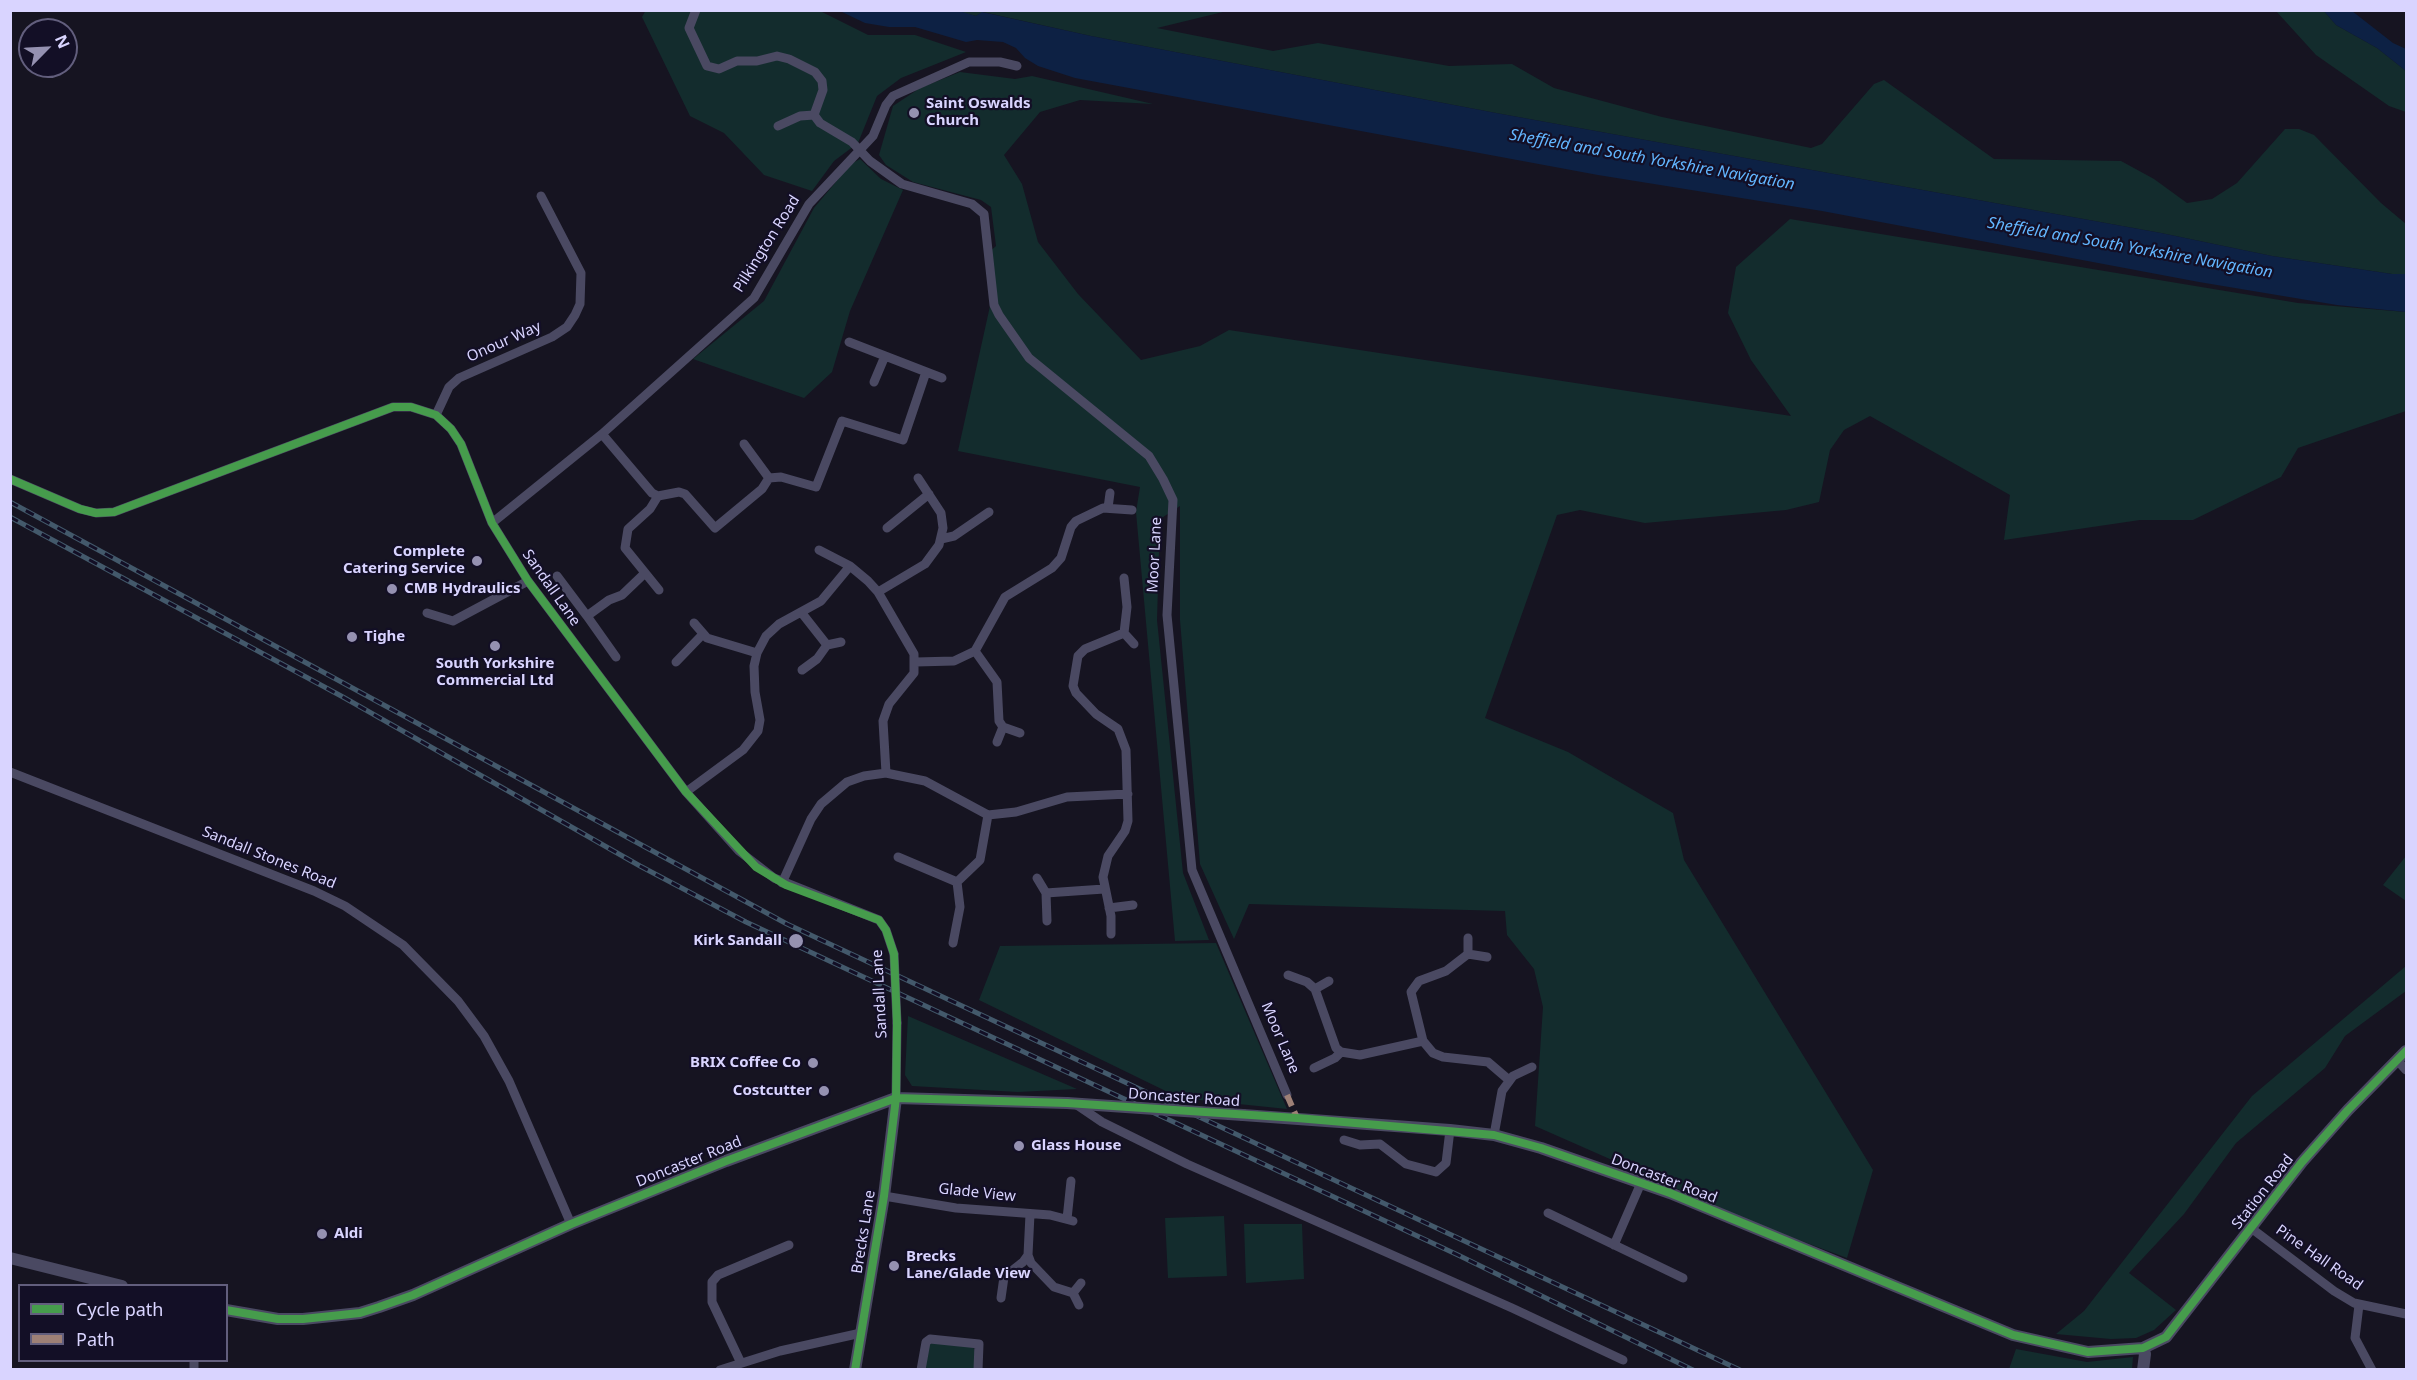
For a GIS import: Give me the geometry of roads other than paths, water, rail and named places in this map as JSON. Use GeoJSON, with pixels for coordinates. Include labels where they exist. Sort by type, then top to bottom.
{"type":"FeatureCollection","features":[{"type":"Feature","properties":{"kind":"street"},"geometry":{"type":"LineString","coordinates":[[696,10],[689,28],[707,66],[719,69],[737,61],[757,61],[777,56],[789,59],[815,72],[822,81],[823,90],[814,115],[800,116],[778,126]]}},
{"type":"Feature","properties":{"kind":"street","name":"Pilkington Road"},"geometry":{"type":"LineString","coordinates":[[492,523],[602,434],[754,298],[809,204],[873,136],[886,105],[905,89],[969,62],[1000,62],[1017,66]]}},
{"type":"Feature","properties":{"kind":"street","name":"Moor Lane"},"geometry":{"type":"LineString","coordinates":[[814,115],[820,123],[902,184],[972,204],[984,214],[994,305],[999,315],[1029,358],[1149,456],[1173,500],[1167,615],[1192,870],[1287,1095]]}},
{"type":"Feature","properties":{"kind":"street","name":"Onour Way"},"geometry":{"type":"LineString","coordinates":[[436,415],[448,387],[459,378],[552,337],[567,327],[575,315],[580,304],[581,273],[541,196]]}},
{"type":"Feature","properties":{"kind":"street"},"geometry":{"type":"LineString","coordinates":[[849,342],[942,378]]}},
{"type":"Feature","properties":{"kind":"street"},"geometry":{"type":"LineString","coordinates":[[874,382],[885,356]]}},
{"type":"Feature","properties":{"kind":"street"},"geometry":{"type":"LineString","coordinates":[[602,434],[652,493],[658,496],[679,492],[685,494],[715,528],[756,496],[769,478],[781,477],[816,487],[842,421],[903,440],[926,372]]}},
{"type":"Feature","properties":{"kind":"street","name":"Sandall Lane"},"geometry":{"type":"LineString","coordinates":[[10,479],[80,509],[96,513],[114,512],[393,406],[411,406],[436,415],[451,429],[461,444],[492,523],[528,581],[686,792],[756,867],[783,883],[879,920],[889,936],[894,954],[897,1023],[896,1098]]}},
{"type":"Feature","properties":{"kind":"street"},"geometry":{"type":"LineString","coordinates":[[744,444],[769,478]]}},
{"type":"Feature","properties":{"kind":"street"},"geometry":{"type":"LineString","coordinates":[[878,592],[925,564],[936,551],[941,539],[941,513],[918,478]]}},
{"type":"Feature","properties":{"kind":"street"},"geometry":{"type":"LineString","coordinates":[[1108,508],[1110,493]]}},
{"type":"Feature","properties":{"kind":"street"},"geometry":{"type":"LineString","coordinates":[[887,528],[929,494]]}},
{"type":"Feature","properties":{"kind":"street"},"geometry":{"type":"LineString","coordinates":[[658,496],[651,509],[626,532],[627,551],[658,590]]}},
{"type":"Feature","properties":{"kind":"street"},"geometry":{"type":"LineString","coordinates":[[916,663],[954,661],[975,651],[1005,597],[1052,568],[1061,558],[1071,527],[1076,521],[1094,511],[1108,508],[1132,510]]}},
{"type":"Feature","properties":{"kind":"street"},"geometry":{"type":"LineString","coordinates":[[941,539],[954,536],[989,512]]}},
{"type":"Feature","properties":{"kind":"street"},"geometry":{"type":"LineString","coordinates":[[819,550],[850,566],[878,592],[914,654],[916,663],[914,673],[885,711],[883,721],[886,773]]}},
{"type":"Feature","properties":{"kind":"street"},"geometry":{"type":"LineString","coordinates":[[686,792],[743,750],[758,731],[759,707],[753,677],[757,653],[766,636],[779,624],[830,593],[850,566]]}},
{"type":"Feature","properties":{"kind":"street"},"geometry":{"type":"LineString","coordinates":[[587,616],[609,600],[622,595],[645,573]]}},
{"type":"Feature","properties":{"kind":"street"},"geometry":{"type":"LineString","coordinates":[[557,576],[616,657]]}},
{"type":"Feature","properties":{"kind":"street"},"geometry":{"type":"LineString","coordinates":[[1124,578],[1127,607],[1124,633],[1134,644]]}},
{"type":"Feature","properties":{"kind":"street","name":"Sandall Lane"},"geometry":{"type":"LineString","coordinates":[[427,613],[453,621],[528,581]]}},
{"type":"Feature","properties":{"kind":"street"},"geometry":{"type":"LineString","coordinates":[[801,612],[827,645]]}},
{"type":"Feature","properties":{"kind":"street"},"geometry":{"type":"LineString","coordinates":[[694,623],[707,638],[757,653]]}},
{"type":"Feature","properties":{"kind":"street"},"geometry":{"type":"LineString","coordinates":[[1111,934],[1103,876],[1108,856],[1125,831],[1128,821],[1124,741],[1118,729],[1095,714],[1076,693],[1073,686],[1078,656],[1085,649],[1124,633]]}},
{"type":"Feature","properties":{"kind":"street"},"geometry":{"type":"LineString","coordinates":[[676,662],[703,634]]}},
{"type":"Feature","properties":{"kind":"street"},"geometry":{"type":"LineString","coordinates":[[802,670],[817,659],[827,645],[841,642]]}},
{"type":"Feature","properties":{"kind":"street"},"geometry":{"type":"LineString","coordinates":[[975,651],[997,682],[997,713],[1003,727],[997,742]]}},
{"type":"Feature","properties":{"kind":"street"},"geometry":{"type":"LineString","coordinates":[[1003,727],[1020,733]]}},
{"type":"Feature","properties":{"kind":"street","name":"Sandall Stones Road"},"geometry":{"type":"LineString","coordinates":[[10,772],[314,891],[345,906],[403,945],[458,1001],[484,1036],[509,1081],[571,1224]]}},
{"type":"Feature","properties":{"kind":"street"},"geometry":{"type":"LineString","coordinates":[[783,883],[811,819],[821,804],[847,782],[864,776],[886,773],[925,781],[988,815],[1016,812],[1067,797],[1128,794]]}},
{"type":"Feature","properties":{"kind":"street"},"geometry":{"type":"LineString","coordinates":[[957,882],[980,860],[988,815]]}},
{"type":"Feature","properties":{"kind":"street"},"geometry":{"type":"LineString","coordinates":[[898,856],[957,882]]}},
{"type":"Feature","properties":{"kind":"street"},"geometry":{"type":"LineString","coordinates":[[1037,878],[1046,893],[1047,921]]}},
{"type":"Feature","properties":{"kind":"street"},"geometry":{"type":"LineString","coordinates":[[953,943],[960,907],[957,882]]}},
{"type":"Feature","properties":{"kind":"street"},"geometry":{"type":"LineString","coordinates":[[1046,893],[1104,889]]}},
{"type":"Feature","properties":{"kind":"street"},"geometry":{"type":"LineString","coordinates":[[1109,908],[1133,905]]}},
{"type":"Feature","properties":{"kind":"street"},"geometry":{"type":"LineString","coordinates":[[1468,938],[1468,954]]}},
{"type":"Feature","properties":{"kind":"street"},"geometry":{"type":"LineString","coordinates":[[1487,957],[1468,954],[1446,971],[1419,981],[1412,992],[1423,1041],[1433,1053],[1443,1057],[1488,1062],[1509,1080]]}},
{"type":"Feature","properties":{"kind":"street"},"geometry":{"type":"LineString","coordinates":[[1288,975],[1307,982],[1315,989],[1336,1048],[1341,1052],[1360,1055],[1423,1041]]}},
{"type":"Feature","properties":{"kind":"street"},"geometry":{"type":"LineString","coordinates":[[1315,989],[1329,981]]}},
{"type":"Feature","properties":{"kind":"street"},"geometry":{"type":"LineString","coordinates":[[1314,1068],[1335,1058],[1341,1052]]}},
{"type":"Feature","properties":{"kind":"street"},"geometry":{"type":"LineString","coordinates":[[2402,1056],[2406,1070]]}},
{"type":"Feature","properties":{"kind":"street","name":"Station Road"},"geometry":{"type":"LineString","coordinates":[[2143,1348],[2166,1337],[2302,1162],[2402,1056]]}},
{"type":"Feature","properties":{"kind":"street"},"geometry":{"type":"LineString","coordinates":[[1494,1136],[1499,1098],[1509,1080],[1521,1070],[1532,1067]]}},
{"type":"Feature","properties":{"kind":"street","name":"Doncaster Road"},"geometry":{"type":"LineString","coordinates":[[228,1310],[278,1319],[303,1319],[360,1313],[413,1295],[571,1224],[726,1161],[896,1098],[1071,1103],[1450,1130],[1494,1136],[1541,1148],[1641,1183],[2013,1335],[2088,1352],[2143,1348]]}},
{"type":"Feature","properties":{"kind":"street","name":"Brecks Lane"},"geometry":{"type":"LineString","coordinates":[[855,1370],[884,1196],[896,1098]]}},
{"type":"Feature","properties":{"kind":"street"},"geometry":{"type":"LineString","coordinates":[[1071,1103],[1102,1122],[1187,1164],[1512,1308],[1623,1360]]}},
{"type":"Feature","properties":{"kind":"street"},"geometry":{"type":"LineString","coordinates":[[1344,1140],[1360,1145],[1380,1144],[1406,1164],[1436,1172],[1446,1163],[1450,1130]]}},
{"type":"Feature","properties":{"kind":"street","name":"Glade View"},"geometry":{"type":"LineString","coordinates":[[884,1196],[956,1208],[1070,1220],[1071,1181]]}},
{"type":"Feature","properties":{"kind":"street"},"geometry":{"type":"LineString","coordinates":[[1614,1245],[1641,1183]]}},
{"type":"Feature","properties":{"kind":"street"},"geometry":{"type":"LineString","coordinates":[[1548,1213],[1683,1278]]}},
{"type":"Feature","properties":{"kind":"street"},"geometry":{"type":"LineString","coordinates":[[1030,1214],[1028,1255],[1032,1263],[1054,1287],[1073,1293],[1079,1305]]}},
{"type":"Feature","properties":{"kind":"street","name":"Pine Hall Road"},"geometry":{"type":"LineString","coordinates":[[2251,1228],[2334,1292],[2359,1305],[2406,1314]]}},
{"type":"Feature","properties":{"kind":"street"},"geometry":{"type":"LineString","coordinates":[[740,1361],[712,1302],[712,1282],[718,1275],[789,1245]]}},
{"type":"Feature","properties":{"kind":"street"},"geometry":{"type":"LineString","coordinates":[[1001,1298],[1004,1277],[1028,1255]]}},
{"type":"Feature","properties":{"kind":"street"},"geometry":{"type":"LineString","coordinates":[[10,1258],[114,1284]]}},
{"type":"Feature","properties":{"kind":"street"},"geometry":{"type":"LineString","coordinates":[[1073,1293],[1081,1283]]}},
{"type":"Feature","properties":{"kind":"street"},"geometry":{"type":"LineString","coordinates":[[2406,1303],[2406,1314]]}},
{"type":"Feature","properties":{"kind":"street"},"geometry":{"type":"LineString","coordinates":[[2359,1305],[2355,1338],[2372,1370]]}},
{"type":"Feature","properties":{"kind":"street"},"geometry":{"type":"LineString","coordinates":[[720,1370],[740,1361],[861,1333]]}},
{"type":"Feature","properties":{"kind":"street"},"geometry":{"type":"LineString","coordinates":[[921,1370],[926,1342],[930,1339],[979,1344],[978,1370]]}},
{"type":"Feature","properties":{"kind":"street"},"geometry":{"type":"LineString","coordinates":[[2143,1348],[2145,1354],[2143,1370]]}},
{"type":"Feature","properties":{"kind":"water","name":"Sheffield and South Yorkshire Navigation"},"geometry":{"type":"Polygon","coordinates":[[[956,10],[976,16],[982,12],[1091,36],[1496,113],[2161,233],[2272,256],[2392,274],[2406,274],[2406,312],[2337,305],[2199,282],[1822,211],[1598,175],[1075,78],[1038,66],[1025,58],[1016,48],[1003,42],[977,40],[966,42],[915,27],[889,27],[865,23],[840,11],[956,10]]]}},
{"type":"Feature","properties":{"kind":"water"},"geometry":{"type":"Polygon","coordinates":[[[2324,11],[2352,11],[2393,43],[2406,49],[2406,71],[2377,48],[2336,25],[2324,11]]]}},
{"type":"Feature","properties":{"kind":"railway"},"geometry":{"type":"LineString","coordinates":[[10,502],[787,924],[1740,1370]]}},
{"type":"Feature","properties":{"kind":"railway"},"geometry":{"type":"LineString","coordinates":[[10,517],[343,697],[640,866],[746,922],[1458,1255],[1693,1370]]}},
{"type":"Feature","properties":{"kind":"place","name":"Saint Oswalds Church"},"geometry":{"type":"Point","coordinates":[914,113]}},
{"type":"Feature","properties":{"kind":"place","name":"Complete Catering Service"},"geometry":{"type":"Point","coordinates":[477,561]}},
{"type":"Feature","properties":{"kind":"place","name":"CMB Hydraulics"},"geometry":{"type":"Point","coordinates":[392,589]}},
{"type":"Feature","properties":{"kind":"place","name":"Tighe"},"geometry":{"type":"Point","coordinates":[352,637]}},
{"type":"Feature","properties":{"kind":"place","name":"South Yorkshire Commercial Ltd"},"geometry":{"type":"Point","coordinates":[495,646]}},
{"type":"Feature","properties":{"kind":"place","name":"Kirk Sandall"},"geometry":{"type":"Point","coordinates":[796,941]}},
{"type":"Feature","properties":{"kind":"place","name":"BRIX Coffee Co"},"geometry":{"type":"Point","coordinates":[813,1063]}},
{"type":"Feature","properties":{"kind":"place","name":"Costcutter"},"geometry":{"type":"Point","coordinates":[824,1091]}},
{"type":"Feature","properties":{"kind":"place","name":"Glass House"},"geometry":{"type":"Point","coordinates":[1019,1146]}},
{"type":"Feature","properties":{"kind":"place","name":"Aldi"},"geometry":{"type":"Point","coordinates":[322,1234]}},
{"type":"Feature","properties":{"kind":"place","name":"Brecks Lane/Glade View"},"geometry":{"type":"Point","coordinates":[894,1266]}}]}
